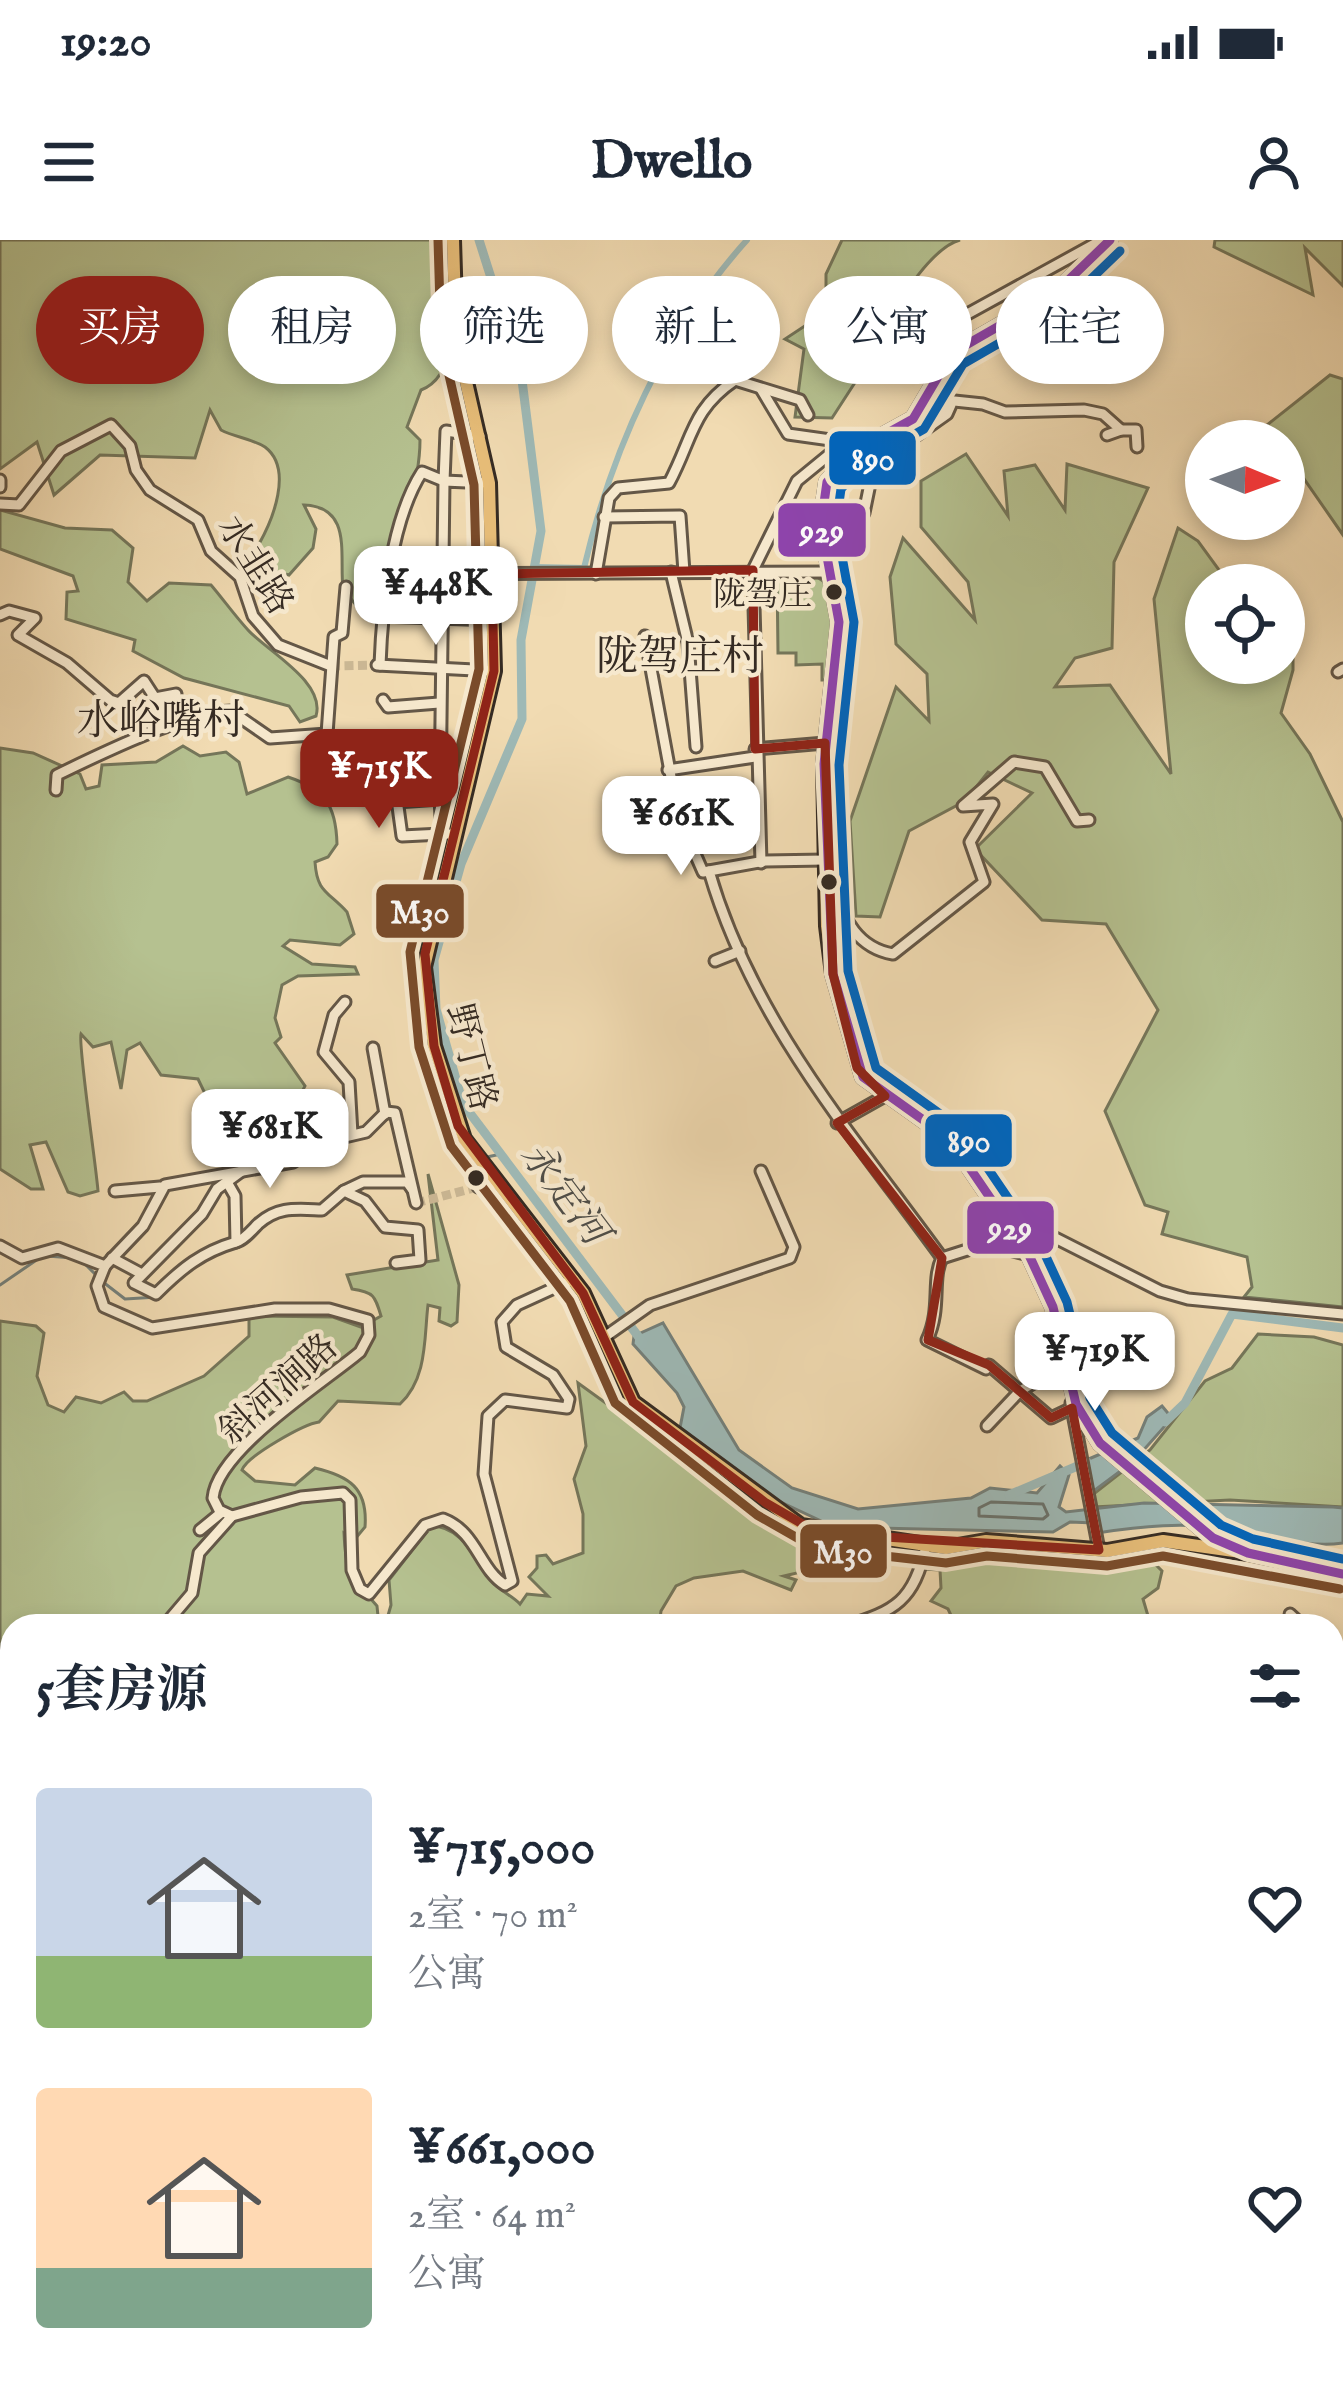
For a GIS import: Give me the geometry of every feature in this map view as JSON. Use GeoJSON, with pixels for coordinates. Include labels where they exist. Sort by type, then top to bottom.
{"type":"FeatureCollection","features":[{"type":"Feature","properties":{"kind":"main road","name":"野丁路"},"geometry":{"type":"LineString","coordinates":[[453,240],[456,338],[489,483],[494,671],[449,834],[424,967],[434,1046],[458,1126],[610,1334],[633,1402],[784,1515],[818,1533],[926,1546],[986,1541],[1097,1546],[1163,1541],[1242,1551],[1343,1574]]}},
{"type":"Feature","properties":{"kind":"main road"},"geometry":{"type":"LineString","coordinates":[[1074,276],[1109,242]]}},
{"type":"Feature","properties":{"kind":"main road"},"geometry":{"type":"LineString","coordinates":[[996,326],[952,353],[907,425],[866,445],[829,480],[820,511],[839,638],[825,743],[830,955],[853,1058],[863,1077],[950,1139],[1029,1256],[1053,1307],[1069,1383],[1100,1443],[1191,1522],[1242,1551]]}},
{"type":"Feature","properties":{"kind":"street"},"geometry":{"type":"LineString","coordinates":[[972,311],[1085,246],[1109,242]]}},
{"type":"Feature","properties":{"kind":"street"},"geometry":{"type":"LineString","coordinates":[[1058,264],[1065,276]]}},
{"type":"Feature","properties":{"kind":"street"},"geometry":{"type":"LineString","coordinates":[[596,574],[604,518],[619,488],[669,483],[712,394],[735,380],[800,400],[808,415]]}},
{"type":"Feature","properties":{"kind":"street"},"geometry":{"type":"LineString","coordinates":[[761,388],[788,434],[866,445]]}},
{"type":"Feature","properties":{"kind":"street"},"geometry":{"type":"LineString","coordinates":[[926,398],[951,405],[983,404],[1005,412],[1084,410],[1103,414],[1121,430]]}},
{"type":"Feature","properties":{"kind":"street"},"geometry":{"type":"LineString","coordinates":[[899,448],[947,414],[951,405]]}},
{"type":"Feature","properties":{"kind":"street","name":"水韭路"},"geometry":{"type":"LineString","coordinates":[[0,504],[19,505],[61,451],[111,425],[130,446],[136,470],[150,490],[198,520],[211,551],[240,577],[253,616],[278,645],[331,666]]}},
{"type":"Feature","properties":{"kind":"street"},"geometry":{"type":"LineString","coordinates":[[1107,435],[1136,430],[1137,447]]}},
{"type":"Feature","properties":{"kind":"street"},"geometry":{"type":"LineString","coordinates":[[440,744],[389,748],[402,836],[449,834],[440,800],[440,744],[438,670],[446,431],[480,436]]}},
{"type":"Feature","properties":{"kind":"street"},"geometry":{"type":"LineString","coordinates":[[761,862],[753,570],[797,481],[848,440]]}},
{"type":"Feature","properties":{"kind":"street"},"geometry":{"type":"LineString","coordinates":[[489,483],[444,481],[422,472],[412,488],[388,574],[378,665],[494,671]]}},
{"type":"Feature","properties":{"kind":"street"},"geometry":{"type":"LineString","coordinates":[[829,480],[842,520],[855,522],[864,514],[872,474]]}},
{"type":"Feature","properties":{"kind":"street"},"geometry":{"type":"LineString","coordinates":[[604,518],[680,516],[684,572]]}},
{"type":"Feature","properties":{"kind":"street"},"geometry":{"type":"LineString","coordinates":[[671,572],[688,643],[696,747]]}},
{"type":"Feature","properties":{"kind":"street"},"geometry":{"type":"LineString","coordinates":[[388,574],[831,572]]}},
{"type":"Feature","properties":{"kind":"street"},"geometry":{"type":"LineString","coordinates":[[56,790],[57,775],[172,726],[226,710],[270,738],[301,740],[327,734],[334,637],[342,633],[346,587]]}},
{"type":"Feature","properties":{"kind":"street"},"geometry":{"type":"LineString","coordinates":[[0,615],[9,610],[35,618],[18,635],[67,664],[110,700],[118,703],[144,681],[155,698],[176,694],[178,717],[172,726]]}},
{"type":"Feature","properties":{"kind":"street"},"geometry":{"type":"LineString","coordinates":[[381,616],[493,620]]}},
{"type":"Feature","properties":{"kind":"street"},"geometry":{"type":"LineString","coordinates":[[645,636],[681,831],[704,872],[761,862],[826,860]]}},
{"type":"Feature","properties":{"kind":"street"},"geometry":{"type":"LineString","coordinates":[[307,657],[330,671],[332,694]]}},
{"type":"Feature","properties":{"kind":"street"},"geometry":{"type":"LineString","coordinates":[[382,700],[388,707],[439,703]]}},
{"type":"Feature","properties":{"kind":"street"},"geometry":{"type":"LineString","coordinates":[[668,770],[825,743]]}},
{"type":"Feature","properties":{"kind":"street"},"geometry":{"type":"LineString","coordinates":[[826,889],[834,889],[854,931],[873,949],[893,954],[984,882],[970,842],[993,804],[989,800],[968,810],[963,806],[1014,762],[1046,767],[1069,814],[1077,821],[1089,820]]}},
{"type":"Feature","properties":{"kind":"street"},"geometry":{"type":"LineString","coordinates":[[394,780],[440,778]]}},
{"type":"Feature","properties":{"kind":"street"},"geometry":{"type":"LineString","coordinates":[[397,802],[440,800]]}},
{"type":"Feature","properties":{"kind":"street"},"geometry":{"type":"LineString","coordinates":[[649,843],[681,831]]}},
{"type":"Feature","properties":{"kind":"street"},"geometry":{"type":"LineString","coordinates":[[710,871],[740,951],[782,1039],[837,1123],[942,1258]]}},
{"type":"Feature","properties":{"kind":"street"},"geometry":{"type":"LineString","coordinates":[[715,962],[740,951]]}},
{"type":"Feature","properties":{"kind":"street"},"geometry":{"type":"LineString","coordinates":[[345,1002],[334,1015],[324,1052],[349,1082],[352,1134]]}},
{"type":"Feature","properties":{"kind":"street"},"geometry":{"type":"LineString","coordinates":[[373,1048],[385,1114]]}},
{"type":"Feature","properties":{"kind":"street"},"geometry":{"type":"LineString","coordinates":[[837,1123],[885,1096]]}},
{"type":"Feature","properties":{"kind":"street"},"geometry":{"type":"LineString","coordinates":[[115,1192],[127,1187],[147,1192],[165,1185],[243,1169],[293,1162],[323,1142],[366,1132],[385,1114],[395,1113],[415,1201],[411,1184],[394,1180],[355,1183],[322,1210],[284,1208],[270,1214],[236,1242],[211,1248],[156,1294],[134,1283],[243,1169]]}},
{"type":"Feature","properties":{"kind":"street"},"geometry":{"type":"LineString","coordinates":[[610,1334],[642,1311],[790,1258],[794,1247],[761,1171]]}},
{"type":"Feature","properties":{"kind":"street"},"geometry":{"type":"LineString","coordinates":[[227,1182],[235,1196],[236,1242]]}},
{"type":"Feature","properties":{"kind":"street"},"geometry":{"type":"LineString","coordinates":[[478,1187],[496,1183]]}},
{"type":"Feature","properties":{"kind":"street"},"geometry":{"type":"LineString","coordinates":[[105,1270],[143,1226],[165,1185]]}},
{"type":"Feature","properties":{"kind":"street"},"geometry":{"type":"LineString","coordinates":[[346,1194],[365,1201],[385,1227],[418,1230],[420,1260],[395,1263]]}},
{"type":"Feature","properties":{"kind":"street"},"geometry":{"type":"LineString","coordinates":[[998,1209],[1160,1291],[1188,1299],[1343,1314]]}},
{"type":"Feature","properties":{"kind":"street"},"geometry":{"type":"LineString","coordinates":[[1029,1256],[986,1244],[942,1258],[937,1265],[939,1314],[927,1340],[986,1369],[988,1365],[1051,1418],[1072,1408]]}},
{"type":"Feature","properties":{"kind":"street"},"geometry":{"type":"LineString","coordinates":[[0,1246],[22,1258],[58,1248],[105,1270],[140,1273]]}},
{"type":"Feature","properties":{"kind":"street","name":"斜河涧路"},"geometry":{"type":"LineString","coordinates":[[105,1270],[104,1307],[152,1328],[275,1309],[329,1309],[368,1321],[360,1352],[267,1426],[221,1475],[213,1498],[227,1514]]}},
{"type":"Feature","properties":{"kind":"street"},"geometry":{"type":"LineString","coordinates":[[200,1530],[227,1514],[344,1492],[350,1500],[352,1570],[365,1593],[378,1588],[425,1525],[443,1519],[473,1539],[496,1579],[511,1583],[514,1574],[484,1474],[488,1415],[499,1401],[558,1409],[567,1408],[569,1399],[553,1375],[506,1346],[502,1322],[517,1305],[574,1280]]}},
{"type":"Feature","properties":{"kind":"street"},"geometry":{"type":"LineString","coordinates":[[987,1426],[1020,1391],[1065,1364]]}},
{"type":"Feature","properties":{"kind":"street"},"geometry":{"type":"LineString","coordinates":[[1069,1383],[1097,1546]]}},
{"type":"Feature","properties":{"kind":"street"},"geometry":{"type":"LineString","coordinates":[[174,1614],[192,1592],[199,1553],[227,1514]]}},
{"type":"Feature","properties":{"kind":"street"},"geometry":{"type":"LineString","coordinates":[[883,1614],[892,1611],[919,1574],[926,1546]]}},
{"type":"Feature","properties":{"kind":"highlighted area"},"geometry":{"type":"Polygon","coordinates":[[[753,570],[755,749],[825,743],[833,974],[857,1068],[885,1096],[837,1123],[942,1258],[928,1340],[989,1365],[1051,1418],[1072,1408],[1099,1550],[818,1533],[766,1503],[633,1402],[583,1293],[458,1126],[434,1046],[425,954],[494,671],[492,574],[753,570]]]}},
{"type":"Feature","properties":{"kind":"green space"},"geometry":{"type":"Polygon","coordinates":[[[0,240],[449,240],[450,276],[420,276],[420,384],[430,384],[421,390],[407,427],[420,440],[409,505],[393,553],[360,610],[343,589],[337,523],[320,508],[304,505],[316,529],[313,548],[289,575],[263,569],[259,544],[278,495],[278,468],[265,447],[221,430],[210,410],[195,458],[100,455],[54,495],[37,442],[0,469],[0,240]]]}},
{"type":"Feature","properties":{"kind":"green space"},"geometry":{"type":"Polygon","coordinates":[[[842,240],[960,240],[939,252],[917,276],[826,274],[842,240]]]}},
{"type":"Feature","properties":{"kind":"green space"},"geometry":{"type":"Polygon","coordinates":[[[1215,240],[1343,240],[1343,286],[1305,248],[1313,295],[1214,247],[1215,240]]]}},
{"type":"Feature","properties":{"kind":"green space"},"geometry":{"type":"Polygon","coordinates":[[[804,326],[804,349],[785,339],[804,326]]]}},
{"type":"Feature","properties":{"kind":"green space"},"geometry":{"type":"Polygon","coordinates":[[[804,349],[804,384],[854,384],[832,418],[795,417],[804,349]]]}},
{"type":"Feature","properties":{"kind":"green space"},"geometry":{"type":"Polygon","coordinates":[[[1330,375],[1343,379],[1343,535],[1305,480],[1305,420],[1273,420],[1330,375]]]}},
{"type":"Feature","properties":{"kind":"green space"},"geometry":{"type":"Polygon","coordinates":[[[966,454],[1008,516],[1004,471],[1035,465],[1065,510],[1067,464],[1148,488],[1114,562],[1112,648],[1075,658],[1055,687],[1110,685],[1171,774],[1154,599],[1178,528],[1185,533],[1185,540],[1198,541],[1215,564],[1185,564],[1185,684],[1289,684],[1281,713],[1310,754],[1343,822],[1343,1307],[1244,1297],[1252,1287],[1247,1257],[1162,1234],[1168,1212],[1145,1205],[1105,1111],[1158,1010],[1106,924],[1042,920],[975,849],[1032,793],[988,772],[965,801],[909,831],[880,917],[856,916],[850,821],[896,687],[929,721],[927,674],[896,644],[890,577],[903,538],[975,620],[968,582],[921,527],[921,481],[966,454]]]}},
{"type":"Feature","properties":{"kind":"green space"},"geometry":{"type":"Polygon","coordinates":[[[0,510],[65,528],[112,530],[133,548],[128,582],[147,601],[169,583],[211,585],[248,630],[304,679],[317,703],[316,716],[300,722],[289,706],[184,678],[133,651],[135,640],[66,619],[67,592],[78,591],[73,576],[0,549],[0,510]]]}},
{"type":"Feature","properties":{"kind":"green space"},"geometry":{"type":"Polygon","coordinates":[[[777,573],[814,575],[826,583],[833,619],[828,680],[822,680],[822,664],[796,665],[796,653],[778,653],[777,573]]]}},
{"type":"Feature","properties":{"kind":"green space"},"geometry":{"type":"Polygon","coordinates":[[[183,746],[200,756],[226,752],[239,762],[247,794],[288,777],[326,800],[337,844],[328,857],[315,862],[316,872],[325,891],[347,912],[354,934],[340,945],[290,940],[283,946],[312,964],[355,967],[358,974],[298,976],[282,985],[275,1018],[281,1037],[275,1043],[305,1086],[281,1115],[247,1131],[231,1113],[209,1102],[198,1079],[161,1075],[140,1043],[127,1050],[121,1089],[111,1042],[93,1047],[81,1034],[98,1191],[80,1196],[68,1192],[46,1142],[30,1145],[43,1189],[31,1189],[0,1169],[0,748],[33,753],[80,774],[86,789],[99,786],[102,765],[156,762],[183,746]]]}},
{"type":"Feature","properties":{"kind":"green space"},"geometry":{"type":"Polygon","coordinates":[[[428,1174],[459,1285],[457,1322],[451,1326],[439,1321],[440,1308],[428,1305],[420,1369],[400,1404],[338,1401],[319,1422],[277,1442],[242,1470],[255,1481],[295,1485],[315,1468],[354,1486],[363,1502],[365,1527],[355,1539],[344,1533],[346,1559],[378,1614],[0,1614],[0,1321],[36,1326],[44,1333],[37,1376],[48,1405],[64,1412],[76,1397],[101,1403],[124,1392],[133,1401],[147,1401],[204,1376],[249,1336],[249,1319],[333,1317],[361,1327],[381,1316],[372,1296],[352,1289],[347,1275],[438,1260],[428,1174]]]}},
{"type":"Feature","properties":{"kind":"green space"},"geometry":{"type":"Polygon","coordinates":[[[1258,1334],[1314,1337],[1343,1345],[1343,1507],[1230,1500],[1093,1507],[1091,1496],[1150,1450],[1205,1381],[1232,1368],[1258,1334]]]}},
{"type":"Feature","properties":{"kind":"green space"},"geometry":{"type":"Polygon","coordinates":[[[578,1383],[790,1536],[808,1544],[815,1520],[834,1527],[831,1549],[821,1563],[784,1576],[796,1580],[791,1590],[743,1571],[694,1578],[676,1586],[661,1614],[388,1614],[389,1580],[431,1526],[459,1537],[493,1583],[520,1604],[527,1594],[548,1596],[529,1577],[537,1568],[537,1556],[546,1555],[553,1564],[583,1553],[583,1514],[574,1479],[586,1446],[578,1383]]]}},
{"type":"Feature","properties":{"kind":"green space"},"geometry":{"type":"Polygon","coordinates":[[[988,1550],[1083,1563],[1149,1558],[1162,1571],[1158,1588],[1143,1599],[1147,1614],[950,1614],[931,1601],[941,1588],[940,1570],[925,1569],[929,1554],[988,1550]]]}},
{"type":"Feature","properties":{"kind":"water"},"geometry":{"type":"Polygon","coordinates":[[[663,1323],[739,1450],[792,1488],[858,1509],[971,1498],[990,1488],[1037,1493],[1060,1466],[1069,1475],[1059,1507],[1066,1512],[1144,1503],[1343,1508],[1343,1543],[1300,1543],[1196,1526],[1097,1533],[1094,1523],[1070,1522],[1053,1532],[834,1527],[768,1496],[680,1428],[684,1407],[677,1393],[633,1344],[634,1336],[663,1323]]]}},
{"type":"Feature","properties":{"kind":"water"},"geometry":{"type":"Polygon","coordinates":[[[1162,1406],[1172,1418],[1134,1461],[1091,1493],[1084,1461],[1138,1438],[1147,1417],[1162,1406]]]}},
{"type":"Feature","properties":{"kind":"waterway","name":"永定河"},"geometry":{"type":"LineString","coordinates":[[479,240],[521,372],[541,531],[521,640],[522,719],[461,864],[434,960],[436,1009],[463,1104],[644,1344]]}},
{"type":"Feature","properties":{"kind":"waterway"},"geometry":{"type":"LineString","coordinates":[[535,567],[584,568],[610,479],[645,394],[691,313],[747,240]]}},
{"type":"Feature","properties":{"kind":"waterway"},"geometry":{"type":"LineString","coordinates":[[487,1157],[501,1154]]}},
{"type":"Feature","properties":{"kind":"waterway"},"geometry":{"type":"LineString","coordinates":[[295,1214],[321,1214]]}},
{"type":"Feature","properties":{"kind":"waterway"},"geometry":{"type":"LineString","coordinates":[[47,1256],[73,1258]]}},
{"type":"Feature","properties":{"kind":"waterway"},"geometry":{"type":"LineString","coordinates":[[0,1285],[38,1259]]}},
{"type":"Feature","properties":{"kind":"waterway"},"geometry":{"type":"LineString","coordinates":[[82,1261],[96,1275]]}},
{"type":"Feature","properties":{"kind":"waterway"},"geometry":{"type":"LineString","coordinates":[[103,1282],[125,1299],[158,1297]]}},
{"type":"Feature","properties":{"kind":"waterway","name":"永定河"},"geometry":{"type":"LineString","coordinates":[[1165,1422],[1185,1403],[1232,1314],[1343,1328]]}},
{"type":"Feature","properties":{"kind":"waterway","name":"永定河"},"geometry":{"type":"LineString","coordinates":[[1009,1495],[1087,1462]]}},
{"type":"Feature","properties":{"kind":"tunnel"},"geometry":{"type":"LineString","coordinates":[[331,666],[377,665]]}},
{"type":"Feature","properties":{"kind":"tunnel"},"geometry":{"type":"LineString","coordinates":[[416,1203],[478,1187]]}},
{"type":"Feature","properties":{"kind":"transit line","name":"M30"},"geometry":{"type":"LineString","coordinates":[[438,240],[441,340],[474,485],[479,669],[410,952],[419,1047],[451,1146],[570,1301],[615,1403],[757,1515],[815,1548],[946,1563],[987,1556],[1107,1566],[1163,1556],[1340,1589]]}},
{"type":"Feature","properties":{"kind":"transit line","name":"929"},"geometry":{"type":"LineString","coordinates":[[1110,240],[1053,295],[952,353],[913,419],[855,451],[827,482],[821,524],[839,622],[824,764],[833,974],[863,1077],[950,1139],[1029,1255],[1053,1307],[1076,1404],[1100,1443],[1213,1538],[1248,1553],[1343,1574]]}},
{"type":"Feature","properties":{"kind":"transit line","name":"890"},"geometry":{"type":"LineString","coordinates":[[1120,251],[1062,307],[963,364],[924,429],[864,463],[841,489],[836,524],[854,622],[839,765],[848,971],[876,1068],[961,1129],[1042,1248],[1067,1302],[1090,1398],[1112,1433],[1221,1525],[1253,1539],[1343,1559]]}},
{"type":"Feature","properties":{"kind":"place","name":"陇驾庄"},"geometry":{"type":"Point","coordinates":[834,592]}},
{"type":"Feature","properties":{"kind":"district","name":"陇驾庄村"},"geometry":{"type":"Point","coordinates":[680,655]}},
{"type":"Feature","properties":{"kind":"district","name":"水峪嘴村"},"geometry":{"type":"Point","coordinates":[161,719]}}]}
